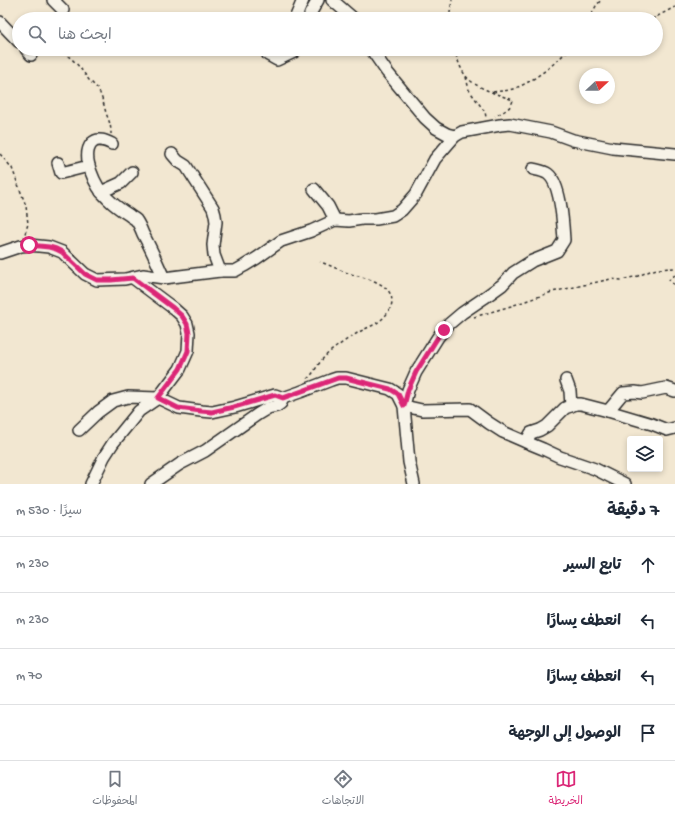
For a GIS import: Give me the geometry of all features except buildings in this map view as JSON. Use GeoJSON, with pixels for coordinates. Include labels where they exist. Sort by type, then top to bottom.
{"type":"FeatureCollection","features":[{"type":"Feature","properties":{"kind":"street"},"geometry":{"type":"LineString","coordinates":[[53,0],[63,10]]}},
{"type":"Feature","properties":{"kind":"street"},"geometry":{"type":"LineString","coordinates":[[298,12],[302,0]]}},
{"type":"Feature","properties":{"kind":"street"},"geometry":{"type":"LineString","coordinates":[[311,12],[318,0]]}},
{"type":"Feature","properties":{"kind":"street"},"geometry":{"type":"LineString","coordinates":[[332,0],[346,12]]}},
{"type":"Feature","properties":{"kind":"street"},"geometry":{"type":"LineString","coordinates":[[0,22],[12,35]]}},
{"type":"Feature","properties":{"kind":"street"},"geometry":{"type":"LineString","coordinates":[[270,56],[277,60],[286,56]]}},
{"type":"Feature","properties":{"kind":"street"},"geometry":{"type":"LineString","coordinates":[[376,56],[387,72],[425,118],[436,128],[447,134],[455,136]]}},
{"type":"Feature","properties":{"kind":"street"},"geometry":{"type":"LineString","coordinates":[[0,253],[21,246],[36,245],[49,247],[62,252],[85,274],[97,280],[133,278],[143,275],[164,278],[220,270],[235,271],[281,241],[311,231],[335,220],[349,221],[393,216],[402,210],[416,194],[435,159],[455,136],[462,132],[510,124],[551,132],[573,140],[614,148],[675,154]]}},
{"type":"Feature","properties":{"kind":"street"},"geometry":{"type":"LineString","coordinates":[[112,144],[105,140],[99,139],[92,144],[88,160],[93,178],[106,198],[135,218],[151,247],[164,278]]}},
{"type":"Feature","properties":{"kind":"street"},"geometry":{"type":"LineString","coordinates":[[172,154],[178,161],[186,166],[213,208],[216,222],[214,255],[220,270]]}},
{"type":"Feature","properties":{"kind":"street"},"geometry":{"type":"LineString","coordinates":[[58,163],[61,172],[89,166]]}},
{"type":"Feature","properties":{"kind":"street"},"geometry":{"type":"LineString","coordinates":[[414,484],[409,462],[404,406],[408,390],[416,372],[438,337],[462,312],[502,285],[513,273],[532,261],[557,251],[564,240],[559,194],[554,181],[547,173],[533,169]]}},
{"type":"Feature","properties":{"kind":"street"},"geometry":{"type":"LineString","coordinates":[[101,192],[121,183],[132,172]]}},
{"type":"Feature","properties":{"kind":"street"},"geometry":{"type":"LineString","coordinates":[[314,189],[328,206],[335,220]]}},
{"type":"Feature","properties":{"kind":"street"},"geometry":{"type":"LineString","coordinates":[[91,484],[113,443],[139,411],[158,398],[180,369],[188,351],[189,333],[187,324],[182,316],[133,278]]}},
{"type":"Feature","properties":{"kind":"street"},"geometry":{"type":"LineString","coordinates":[[80,430],[98,412],[113,401],[128,397],[158,398],[178,408],[212,412],[275,395],[283,398],[338,378],[346,378],[390,389],[398,394],[404,406]]}},
{"type":"Feature","properties":{"kind":"street"},"geometry":{"type":"LineString","coordinates":[[566,380],[570,391],[571,406]]}},
{"type":"Feature","properties":{"kind":"street"},"geometry":{"type":"LineString","coordinates":[[608,411],[623,393],[642,393],[666,388],[675,391]]}},
{"type":"Feature","properties":{"kind":"street"},"geometry":{"type":"LineString","coordinates":[[151,484],[180,464],[205,451],[258,414],[268,408],[277,406],[281,403],[283,398]]}},
{"type":"Feature","properties":{"kind":"street"},"geometry":{"type":"LineString","coordinates":[[526,442],[531,433],[547,426],[565,408],[576,404],[608,411],[667,430],[675,428]]}},
{"type":"Feature","properties":{"kind":"street"},"geometry":{"type":"LineString","coordinates":[[404,406],[422,410],[470,409],[498,429],[560,457],[595,469],[625,484]]}},
{"type":"Feature","properties":{"kind":"path"},"geometry":{"type":"LineString","coordinates":[[450,12],[452,0]]}},
{"type":"Feature","properties":{"kind":"path"},"geometry":{"type":"LineString","coordinates":[[593,12],[601,0]]}},
{"type":"Feature","properties":{"kind":"path"},"geometry":{"type":"LineString","coordinates":[[663,13],[675,7]]}},
{"type":"Feature","properties":{"kind":"path"},"geometry":{"type":"LineString","coordinates":[[67,56],[81,68],[102,97],[111,123],[112,144]]}},
{"type":"Feature","properties":{"kind":"path"},"geometry":{"type":"LineString","coordinates":[[457,56],[466,76],[469,90],[486,117],[491,118],[512,105],[513,100],[486,91],[466,76]]}},
{"type":"Feature","properties":{"kind":"path"},"geometry":{"type":"LineString","coordinates":[[492,92],[509,90],[520,86],[545,71],[562,56]]}},
{"type":"Feature","properties":{"kind":"path"},"geometry":{"type":"LineString","coordinates":[[0,154],[12,168],[26,206],[28,224],[21,246]]}},
{"type":"Feature","properties":{"kind":"path"},"geometry":{"type":"LineString","coordinates":[[304,382],[310,377],[322,360],[333,349],[360,332],[377,324],[383,319],[392,303],[390,294],[381,284],[349,274],[329,264],[320,262]]}},
{"type":"Feature","properties":{"kind":"path"},"geometry":{"type":"LineString","coordinates":[[462,312],[470,318],[552,292],[611,279],[621,280],[657,269],[675,269]]}},
{"type":"Feature","properties":{"kind":"path"},"geometry":{"type":"LineString","coordinates":[[675,275],[669,280],[675,284]]}},
{"type":"Feature","properties":{"kind":"route"},"geometry":{"type":"LineString","coordinates":[[29,245],[49,247],[62,252],[85,274],[97,280],[133,278],[182,316],[187,324],[189,333],[188,351],[180,369],[158,398],[178,408],[212,412],[223,410],[275,395],[283,398],[338,378],[346,378],[390,389],[398,394],[404,406],[408,390],[416,372],[444,330]]}}]}
